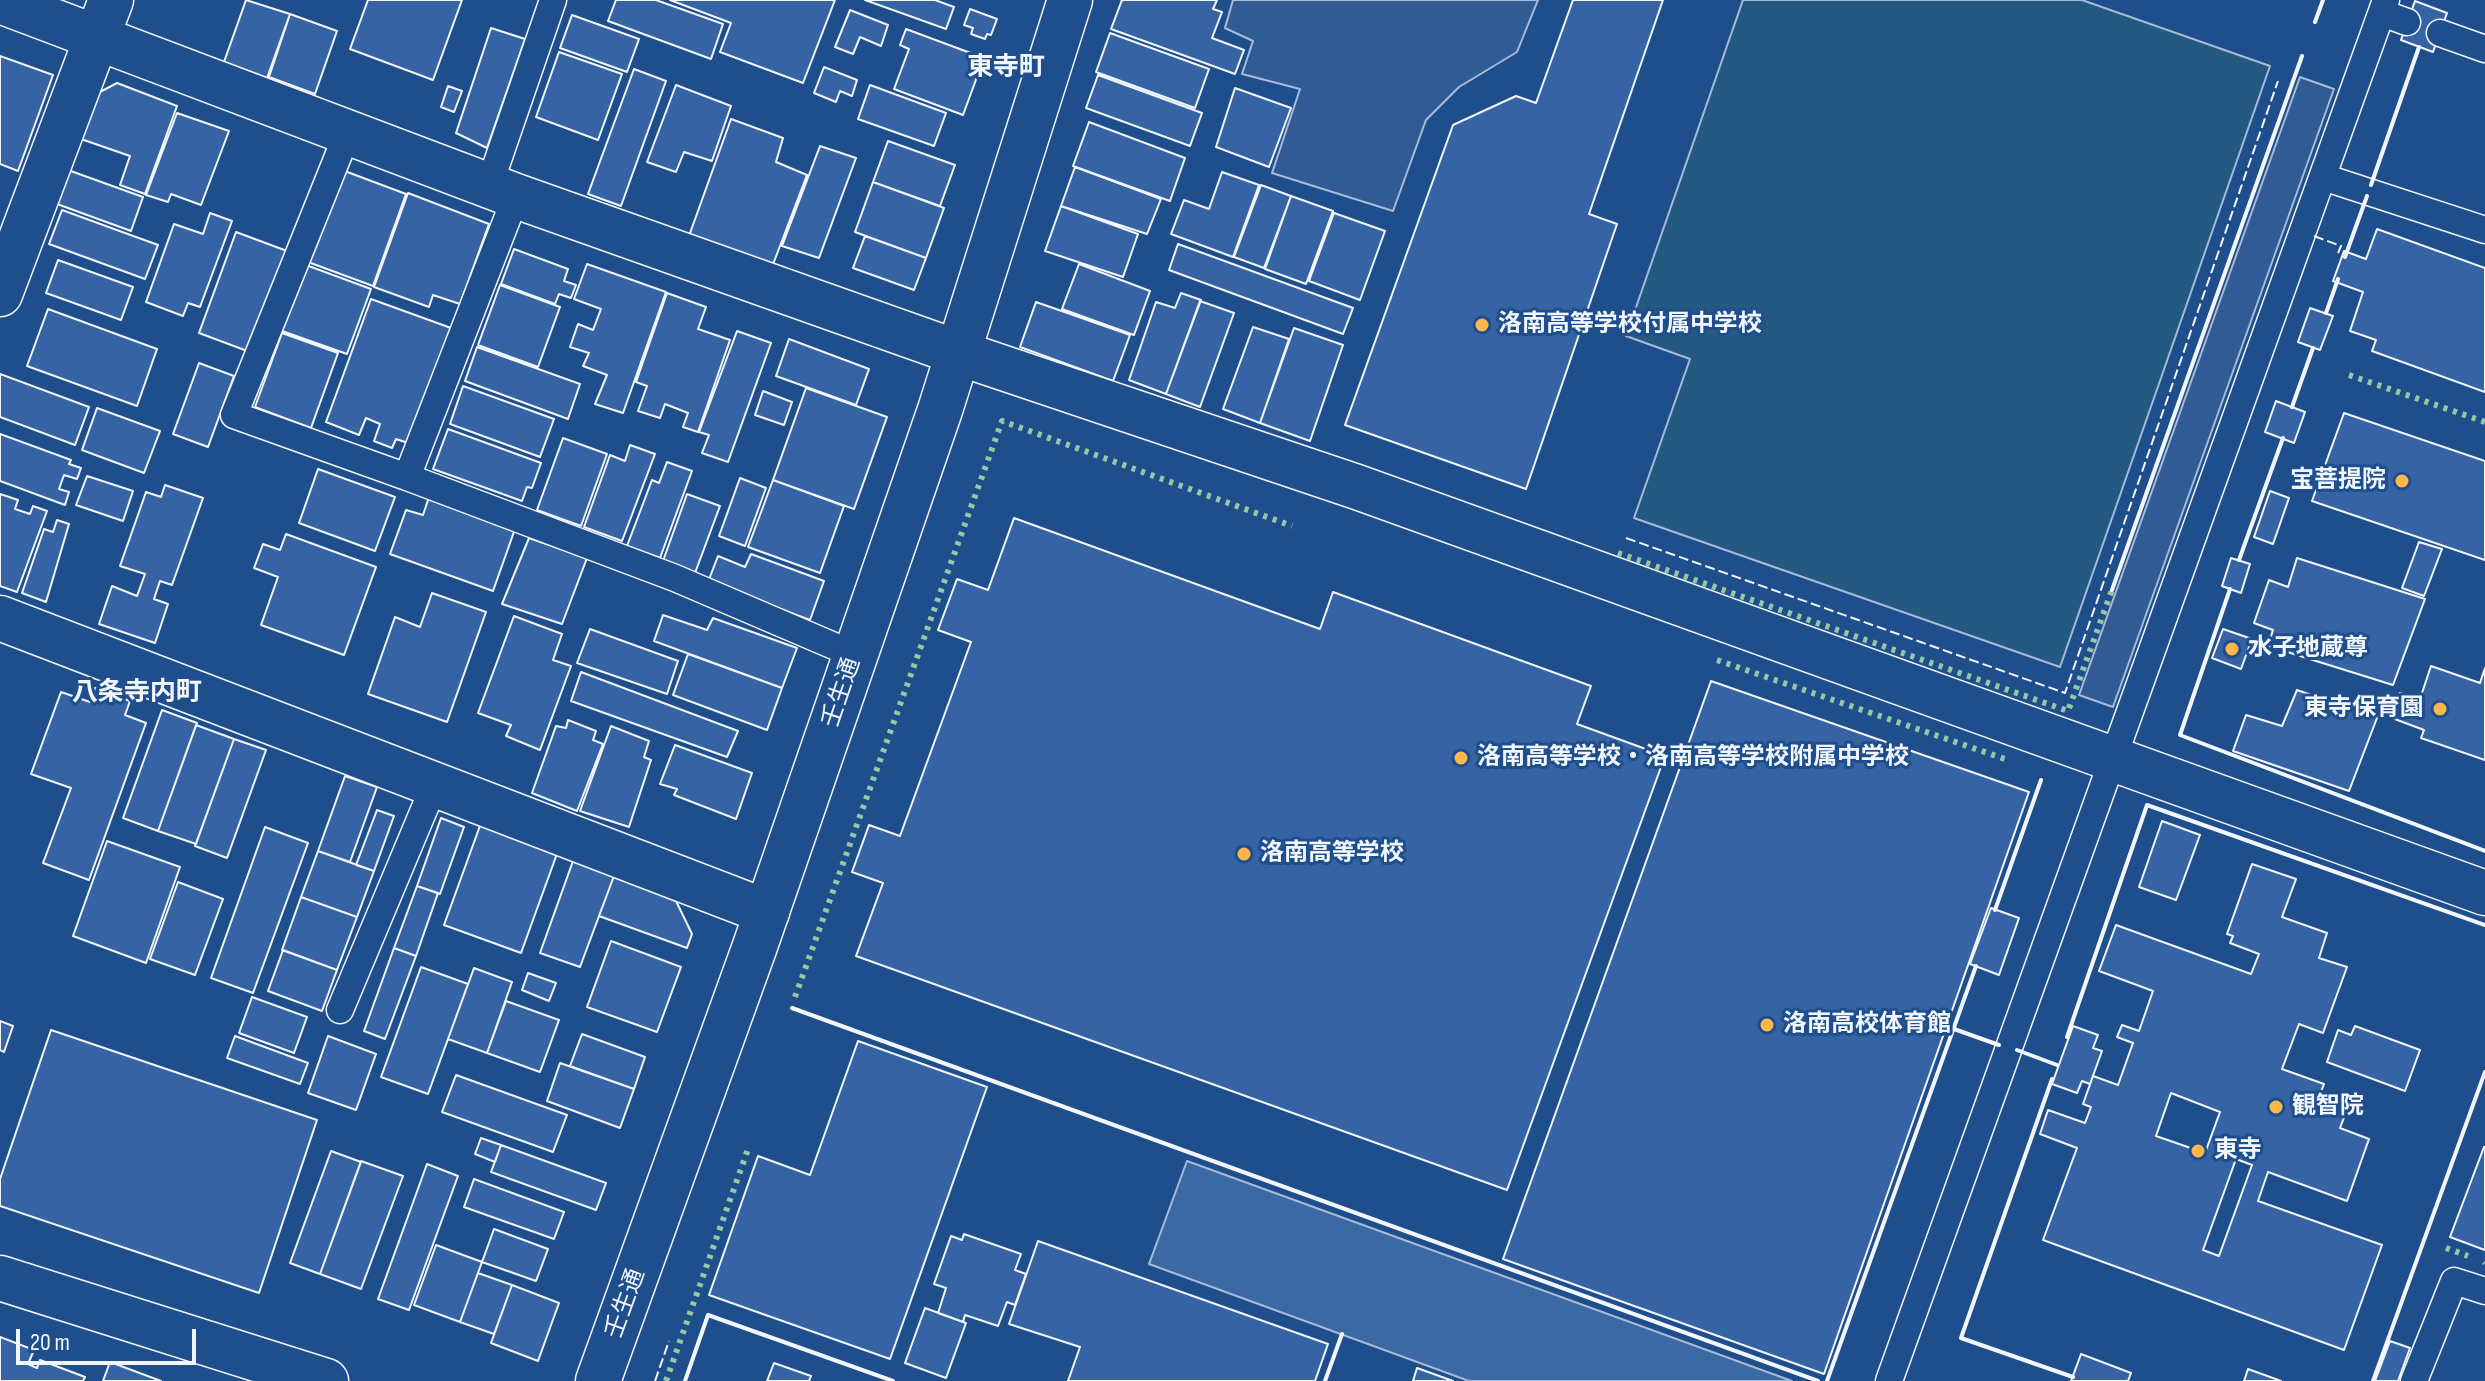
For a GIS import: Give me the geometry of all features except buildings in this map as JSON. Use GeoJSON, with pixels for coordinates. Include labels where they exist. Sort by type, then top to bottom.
{"type":"FeatureCollection","features":[{"type":"Feature","properties":{"kind":"street","name":"壬生通"},"geometry":{"type":"LineString","coordinates":[[598,1381],[767,912],[959,353],[1070,0]]}},
{"type":"Feature","properties":{"kind":"street"},"geometry":{"type":"LineString","coordinates":[[0,1],[104,18],[347,134],[502,191],[959,353],[1357,487],[2485,893]]}},
{"type":"Feature","properties":{"kind":"street"},"geometry":{"type":"LineString","coordinates":[[0,294],[104,18]]}},
{"type":"Feature","properties":{"kind":"street"},"geometry":{"type":"LineString","coordinates":[[0,618],[767,912]]}},
{"type":"Feature","properties":{"kind":"street"},"geometry":{"type":"LineString","coordinates":[[0,1278],[326,1381]]}},
{"type":"Feature","properties":{"kind":"lane"},"geometry":{"type":"LineString","coordinates":[[407,477],[502,191],[553,0]]}},
{"type":"Feature","properties":{"kind":"lane"},"geometry":{"type":"LineString","coordinates":[[1889,1381],[2384,7],[2407,22]]}},
{"type":"Feature","properties":{"kind":"lane"},"geometry":{"type":"LineString","coordinates":[[2440,33],[2485,49]]}},
{"type":"Feature","properties":{"kind":"lane"},"geometry":{"type":"LineString","coordinates":[[347,134],[234,415],[675,578],[855,655]]}},
{"type":"Feature","properties":{"kind":"lane"},"geometry":{"type":"LineString","coordinates":[[2323,177],[2485,230]]}},
{"type":"Feature","properties":{"kind":"lane"},"geometry":{"type":"LineString","coordinates":[[340,1010],[434,786]]}},
{"type":"Feature","properties":{"kind":"lane"},"geometry":{"type":"LineString","coordinates":[[2414,1381],[2454,1281],[2485,1291]]}},
{"type":"Feature","properties":{"kind":"shaded area"},"geometry":{"type":"Polygon","coordinates":[[[1233,0],[1538,0],[1517,52],[1459,87],[1426,120],[1393,211],[1272,173],[1300,89],[1242,74],[1253,41],[1225,28],[1233,0]]]}},
{"type":"Feature","properties":{"kind":"shaded area"},"geometry":{"type":"Polygon","coordinates":[[[1743,0],[2082,0],[2270,66],[2060,667],[1634,518],[1690,359],[1626,336],[1743,0]]]}},
{"type":"Feature","properties":{"kind":"shaded area"},"geometry":{"type":"Polygon","coordinates":[[[2300,77],[2334,89],[2113,707],[2079,695],[2300,77]]]}},
{"type":"Feature","properties":{"kind":"shaded area"},"geometry":{"type":"Polygon","coordinates":[[[1187,1161],[1792,1381],[1469,1381],[1149,1264],[1187,1161]]]}},
{"type":"Feature","properties":{"kind":"hedge"},"geometry":{"type":"LineString","coordinates":[[2349,375],[2485,422]]}},
{"type":"Feature","properties":{"kind":"hedge"},"geometry":{"type":"LineString","coordinates":[[795,997],[1002,421],[1292,526]]}},
{"type":"Feature","properties":{"kind":"hedge"},"geometry":{"type":"LineString","coordinates":[[1618,553],[2068,711],[2112,590]]}},
{"type":"Feature","properties":{"kind":"hedge"},"geometry":{"type":"LineString","coordinates":[[1717,660],[2008,760]]}},
{"type":"Feature","properties":{"kind":"hedge"},"geometry":{"type":"LineString","coordinates":[[666,1381],[748,1149]]}},
{"type":"Feature","properties":{"kind":"hedge"},"geometry":{"type":"LineString","coordinates":[[2446,1248],[2468,1256]]}},
{"type":"Feature","properties":{"kind":"fence"},"geometry":{"type":"LineString","coordinates":[[1626,538],[2065,693],[2278,81]]}},
{"type":"Feature","properties":{"kind":"fence"},"geometry":{"type":"LineString","coordinates":[[2314,236],[2341,246],[2338,253]]}},
{"type":"Feature","properties":{"kind":"fence"},"geometry":{"type":"LineString","coordinates":[[655,1381],[669,1341]]}},
{"type":"Feature","properties":{"kind":"wall"},"geometry":{"type":"LineString","coordinates":[[2315,22],[2323,0]]}},
{"type":"Feature","properties":{"kind":"wall"},"geometry":{"type":"LineString","coordinates":[[2371,185],[2419,47]]}},
{"type":"Feature","properties":{"kind":"wall"},"geometry":{"type":"LineString","coordinates":[[2112,590],[2302,56]]}},
{"type":"Feature","properties":{"kind":"wall"},"geometry":{"type":"LineString","coordinates":[[2345,257],[2367,196]]}},
{"type":"Feature","properties":{"kind":"wall"},"geometry":{"type":"LineString","coordinates":[[2326,313],[2338,279]]}},
{"type":"Feature","properties":{"kind":"wall"},"geometry":{"type":"LineString","coordinates":[[2292,407],[2313,348]]}},
{"type":"Feature","properties":{"kind":"wall"},"geometry":{"type":"LineString","coordinates":[[2239,560],[2283,438]]}},
{"type":"Feature","properties":{"kind":"wall"},"geometry":{"type":"LineString","coordinates":[[2230,589],[2180,735],[2485,851]]}},
{"type":"Feature","properties":{"kind":"wall"},"geometry":{"type":"LineString","coordinates":[[1995,910],[2041,780]]}},
{"type":"Feature","properties":{"kind":"wall"},"geometry":{"type":"LineString","coordinates":[[2067,1037],[2147,805],[2485,925]]}},
{"type":"Feature","properties":{"kind":"wall"},"geometry":{"type":"LineString","coordinates":[[1827,1381],[1976,966]]}},
{"type":"Feature","properties":{"kind":"wall"},"geometry":{"type":"LineString","coordinates":[[792,1008],[1818,1381]]}},
{"type":"Feature","properties":{"kind":"wall"},"geometry":{"type":"LineString","coordinates":[[1954,1029],[1999,1045]]}},
{"type":"Feature","properties":{"kind":"wall"},"geometry":{"type":"LineString","coordinates":[[2017,1050],[2057,1065]]}},
{"type":"Feature","properties":{"kind":"wall"},"geometry":{"type":"LineString","coordinates":[[2373,1381],[2485,1072]]}},
{"type":"Feature","properties":{"kind":"wall"},"geometry":{"type":"LineString","coordinates":[[2052,1079],[1961,1338],[2073,1377]]}},
{"type":"Feature","properties":{"kind":"wall"},"geometry":{"type":"LineString","coordinates":[[685,1381],[708,1315],[893,1381]]}},
{"type":"Feature","properties":{"kind":"wall"},"geometry":{"type":"LineString","coordinates":[[1325,1381],[1342,1334]]}},
{"type":"Feature","properties":{"kind":"place","name":"洛南高等学校付属中学校"},"geometry":{"type":"Point","coordinates":[1482,325]}},
{"type":"Feature","properties":{"kind":"place","name":"宝菩提院"},"geometry":{"type":"Point","coordinates":[2402,481]}},
{"type":"Feature","properties":{"kind":"place","name":"水子地蔵尊"},"geometry":{"type":"Point","coordinates":[2232,649]}},
{"type":"Feature","properties":{"kind":"place","name":"東寺保育園"},"geometry":{"type":"Point","coordinates":[2440,709]}},
{"type":"Feature","properties":{"kind":"place","name":"洛南高等学校・洛南高等学校附属中学校"},"geometry":{"type":"Point","coordinates":[1461,758]}},
{"type":"Feature","properties":{"kind":"place","name":"洛南高等学校"},"geometry":{"type":"Point","coordinates":[1244,854]}},
{"type":"Feature","properties":{"kind":"place","name":"洛南高校体育館"},"geometry":{"type":"Point","coordinates":[1767,1025]}},
{"type":"Feature","properties":{"kind":"place","name":"観智院"},"geometry":{"type":"Point","coordinates":[2276,1107]}},
{"type":"Feature","properties":{"kind":"place","name":"東寺"},"geometry":{"type":"Point","coordinates":[2198,1151]}},
{"type":"Feature","properties":{"kind":"district","name":"東寺町"},"geometry":{"type":"Point","coordinates":[1006,68]}},
{"type":"Feature","properties":{"kind":"district","name":"八条寺内町"},"geometry":{"type":"Point","coordinates":[137,693]}}]}
